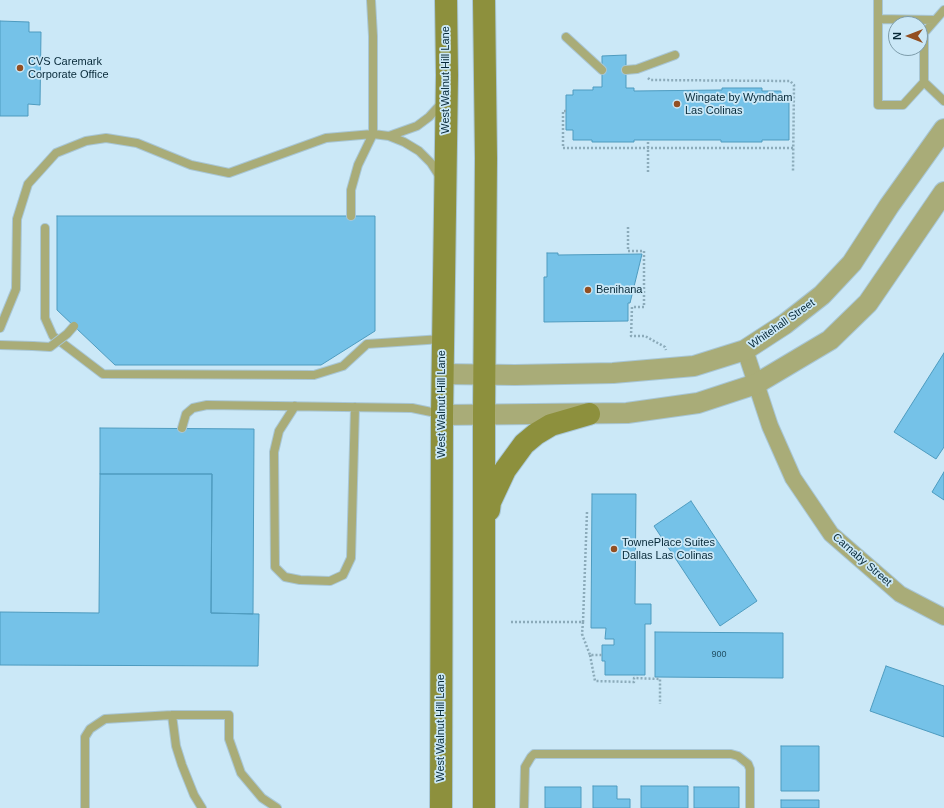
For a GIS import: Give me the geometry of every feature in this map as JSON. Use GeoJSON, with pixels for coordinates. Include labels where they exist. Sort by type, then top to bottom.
{"type":"FeatureCollection","features":[{"type":"Feature","properties":{"kind":"main road","name":"West Walnut Hill Lane"},"geometry":{"type":"LineString","coordinates":[[441,808],[442,374],[445,206],[446,0]]}},
{"type":"Feature","properties":{"kind":"main road"},"geometry":{"type":"LineString","coordinates":[[484,0],[486,158],[484,374],[484,808]]}},
{"type":"Feature","properties":{"kind":"main road"},"geometry":{"type":"LineString","coordinates":[[484,537],[490,502],[505,470],[524,444],[536,434],[551,425],[589,414]]}},
{"type":"Feature","properties":{"kind":"street","name":"Whitehall Street"},"geometry":{"type":"LineString","coordinates":[[442,374],[515,375],[613,373],[694,366],[745,350],[785,324],[822,295],[852,263],[889,206],[944,129]]}},
{"type":"Feature","properties":{"kind":"street"},"geometry":{"type":"LineString","coordinates":[[442,415],[627,413],[698,403],[756,384],[830,340],[868,303],[944,192]]}},
{"type":"Feature","properties":{"kind":"street","name":"Carnaby Street"},"geometry":{"type":"LineString","coordinates":[[745,350],[770,426],[793,478],[831,534],[900,594],[944,617]]}},
{"type":"Feature","properties":{"kind":"lane"},"geometry":{"type":"LineString","coordinates":[[351,216],[351,190],[358,165],[373,134],[371,0]]}},
{"type":"Feature","properties":{"kind":"lane"},"geometry":{"type":"LineString","coordinates":[[878,0],[878,105],[903,105],[924,82],[924,33],[944,10]]}},
{"type":"Feature","properties":{"kind":"lane"},"geometry":{"type":"LineString","coordinates":[[878,19],[935,20]]}},
{"type":"Feature","properties":{"kind":"lane"},"geometry":{"type":"LineString","coordinates":[[566,37],[602,70]]}},
{"type":"Feature","properties":{"kind":"lane"},"geometry":{"type":"LineString","coordinates":[[626,70],[638,69],[675,55]]}},
{"type":"Feature","properties":{"kind":"lane"},"geometry":{"type":"LineString","coordinates":[[389,136],[417,126],[429,117],[440,105],[446,75]]}},
{"type":"Feature","properties":{"kind":"lane"},"geometry":{"type":"LineString","coordinates":[[924,82],[944,101]]}},
{"type":"Feature","properties":{"kind":"lane"},"geometry":{"type":"LineString","coordinates":[[0,328],[16,289],[17,219],[28,184],[56,153],[86,141],[106,138],[137,143],[191,165],[229,173],[326,138],[373,134],[389,136],[404,142],[419,151],[431,163],[440,177],[445,206]]}},
{"type":"Feature","properties":{"kind":"lane"},"geometry":{"type":"LineString","coordinates":[[45,228],[45,318],[53,336],[103,374],[314,376],[343,366],[367,344],[443,339]]}},
{"type":"Feature","properties":{"kind":"lane"},"geometry":{"type":"LineString","coordinates":[[0,345],[50,346],[67,334],[74,326]]}},
{"type":"Feature","properties":{"kind":"lane"},"geometry":{"type":"LineString","coordinates":[[182,428],[186,414],[193,408],[207,405],[412,408],[442,415]]}},
{"type":"Feature","properties":{"kind":"lane"},"geometry":{"type":"LineString","coordinates":[[295,406],[279,431],[274,452],[275,567],[285,577],[300,580],[330,581],[343,575],[351,558],[355,407]]}},
{"type":"Feature","properties":{"kind":"lane"},"geometry":{"type":"LineString","coordinates":[[85,808],[85,737],[90,729],[105,719],[172,715],[229,715],[229,740],[241,773],[262,798],[277,808]]}},
{"type":"Feature","properties":{"kind":"lane"},"geometry":{"type":"LineString","coordinates":[[172,715],[176,746],[182,765],[194,794],[202,808]]}},
{"type":"Feature","properties":{"kind":"lane"},"geometry":{"type":"LineString","coordinates":[[524,808],[525,767],[534,754],[730,754],[738,756],[748,764],[750,769],[750,808]]}},
{"type":"Feature","properties":{"kind":"path"},"geometry":{"type":"LineString","coordinates":[[638,69],[650,80],[790,81],[794,85],[793,171]]}},
{"type":"Feature","properties":{"kind":"path"},"geometry":{"type":"LineString","coordinates":[[566,111],[563,111],[563,148],[794,148]]}},
{"type":"Feature","properties":{"kind":"path"},"geometry":{"type":"LineString","coordinates":[[648,140],[648,172]]}},
{"type":"Feature","properties":{"kind":"path"},"geometry":{"type":"LineString","coordinates":[[628,227],[628,251],[644,251],[644,307],[632,307],[631,336],[645,336],[665,347],[668,354]]}},
{"type":"Feature","properties":{"kind":"path"},"geometry":{"type":"LineString","coordinates":[[587,512],[582,634],[590,654],[595,681],[634,682],[634,678],[660,679],[660,704]]}},
{"type":"Feature","properties":{"kind":"path"},"geometry":{"type":"LineString","coordinates":[[511,622],[583,622]]}},
{"type":"Feature","properties":{"kind":"path"},"geometry":{"type":"LineString","coordinates":[[590,654],[602,655]]}},
{"type":"Feature","properties":{"kind":"building","name":"CVS Caremark Corporate Office"},"geometry":{"type":"Polygon","coordinates":[[[0,21],[29,22],[29,32],[41,32],[40,105],[28,104],[28,116],[0,116],[0,21]]]}},
{"type":"Feature","properties":{"kind":"building","name":"Wingate by Wyndham Las Colinas"},"geometry":{"type":"Polygon","coordinates":[[[626,55],[626,88],[634,88],[634,91],[762,88],[762,91],[781,91],[781,97],[789,97],[789,140],[762,140],[762,142],[721,142],[721,140],[634,140],[634,142],[592,142],[592,140],[573,140],[573,130],[566,130],[566,95],[573,95],[573,90],[593,90],[593,87],[602,87],[602,56],[626,55]]]}},
{"type":"Feature","properties":{"kind":"building"},"geometry":{"type":"Polygon","coordinates":[[[57,216],[375,216],[375,331],[321,365],[115,365],[57,310],[57,216]]]}},
{"type":"Feature","properties":{"kind":"building","name":"Benihana"},"geometry":{"type":"Polygon","coordinates":[[[547,253],[558,253],[558,255],[642,254],[630,303],[628,303],[628,321],[544,322],[544,277],[547,277],[547,253]]]}},
{"type":"Feature","properties":{"kind":"building"},"geometry":{"type":"Polygon","coordinates":[[[944,353],[944,447],[936,459],[894,432],[944,353]]]}},
{"type":"Feature","properties":{"kind":"building"},"geometry":{"type":"Polygon","coordinates":[[[100,428],[254,429],[253,614],[211,613],[212,474],[100,474],[100,428]]]}},
{"type":"Feature","properties":{"kind":"building"},"geometry":{"type":"Polygon","coordinates":[[[944,472],[944,500],[932,492],[944,472]]]}},
{"type":"Feature","properties":{"kind":"building"},"geometry":{"type":"Polygon","coordinates":[[[100,474],[212,474],[211,613],[259,614],[258,666],[0,665],[0,612],[99,613],[100,474]]]}},
{"type":"Feature","properties":{"kind":"building","name":"TownePlace Suites Dallas Las Colinas"},"geometry":{"type":"Polygon","coordinates":[[[592,494],[636,494],[635,604],[651,604],[651,624],[645,624],[645,675],[605,675],[605,661],[602,661],[602,645],[614,645],[614,639],[605,639],[606,628],[591,628],[592,494]]]}},
{"type":"Feature","properties":{"kind":"building","name":"TownePlace Suites Dallas Las Colinas"},"geometry":{"type":"Polygon","coordinates":[[[691,501],[757,601],[720,626],[654,526],[691,501]]]}},
{"type":"Feature","properties":{"kind":"building"},"geometry":{"type":"Polygon","coordinates":[[[655,632],[783,633],[783,678],[655,677],[655,632]]]}},
{"type":"Feature","properties":{"kind":"building"},"geometry":{"type":"Polygon","coordinates":[[[886,666],[944,686],[944,737],[870,711],[886,666]]]}},
{"type":"Feature","properties":{"kind":"building"},"geometry":{"type":"Polygon","coordinates":[[[781,746],[819,746],[819,791],[781,791],[781,746]]]}},
{"type":"Feature","properties":{"kind":"building"},"geometry":{"type":"Polygon","coordinates":[[[593,786],[617,786],[617,799],[630,799],[630,808],[593,808],[593,786]]]}},
{"type":"Feature","properties":{"kind":"building"},"geometry":{"type":"Polygon","coordinates":[[[641,786],[688,786],[688,808],[641,808],[641,786]]]}},
{"type":"Feature","properties":{"kind":"building"},"geometry":{"type":"Polygon","coordinates":[[[545,787],[581,787],[581,808],[545,808],[545,787]]]}},
{"type":"Feature","properties":{"kind":"building"},"geometry":{"type":"Polygon","coordinates":[[[694,787],[739,787],[739,808],[694,808],[694,787]]]}},
{"type":"Feature","properties":{"kind":"building"},"geometry":{"type":"Polygon","coordinates":[[[781,800],[819,800],[819,808],[781,808],[781,800]]]}},
{"type":"Feature","properties":{"kind":"place","name":"CVS Caremark Corporate Office"},"geometry":{"type":"Point","coordinates":[20,68]}},
{"type":"Feature","properties":{"kind":"place","name":"Wingate by Wyndham Las Colinas"},"geometry":{"type":"Point","coordinates":[677,104]}},
{"type":"Feature","properties":{"kind":"place","name":"Benihana"},"geometry":{"type":"Point","coordinates":[588,290]}},
{"type":"Feature","properties":{"kind":"place","name":"TownePlace Suites Dallas Las Colinas"},"geometry":{"type":"Point","coordinates":[614,549]}}]}
